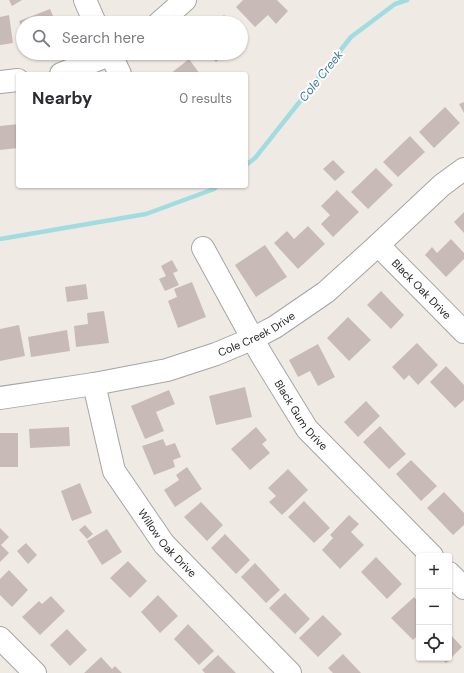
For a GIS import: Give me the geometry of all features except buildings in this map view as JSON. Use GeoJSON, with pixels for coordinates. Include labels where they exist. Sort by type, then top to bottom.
{"type":"FeatureCollection","features":[{"type":"Feature","properties":{"kind":"street"},"geometry":{"type":"LineString","coordinates":[[85,0],[93,16]]}},
{"type":"Feature","properties":{"kind":"street"},"geometry":{"type":"LineString","coordinates":[[167,16],[185,0]]}},
{"type":"Feature","properties":{"kind":"street"},"geometry":{"type":"LineString","coordinates":[[68,72],[110,60]]}},
{"type":"Feature","properties":{"kind":"street"},"geometry":{"type":"LineString","coordinates":[[0,82],[16,80]]}},
{"type":"Feature","properties":{"kind":"street","name":"Cole Creek Drive"},"geometry":{"type":"LineString","coordinates":[[0,398],[94,384],[167,370],[216,354],[252,339],[275,327],[326,292],[378,246],[442,185],[464,169]]}},
{"type":"Feature","properties":{"kind":"street","name":"Black Oak Drive"},"geometry":{"type":"LineString","coordinates":[[378,246],[464,332]]}},
{"type":"Feature","properties":{"kind":"street","name":"Black Gum Drive"},"geometry":{"type":"LineString","coordinates":[[203,248],[252,339],[307,429],[429,553]]}},
{"type":"Feature","properties":{"kind":"street","name":"Willow Oak Drive"},"geometry":{"type":"LineString","coordinates":[[94,384],[114,471],[164,544],[290,673]]}},
{"type":"Feature","properties":{"kind":"street"},"geometry":{"type":"LineString","coordinates":[[452,576],[464,588]]}},
{"type":"Feature","properties":{"kind":"street"},"geometry":{"type":"LineString","coordinates":[[0,638],[35,673]]}},
{"type":"Feature","properties":{"kind":"waterway","name":"Cole Creek"},"geometry":{"type":"LineString","coordinates":[[248,163],[255,158],[351,37],[395,4],[407,0]]}},
{"type":"Feature","properties":{"kind":"waterway","name":"Cole Creek"},"geometry":{"type":"LineString","coordinates":[[0,239],[146,214],[215,188]]}}]}
